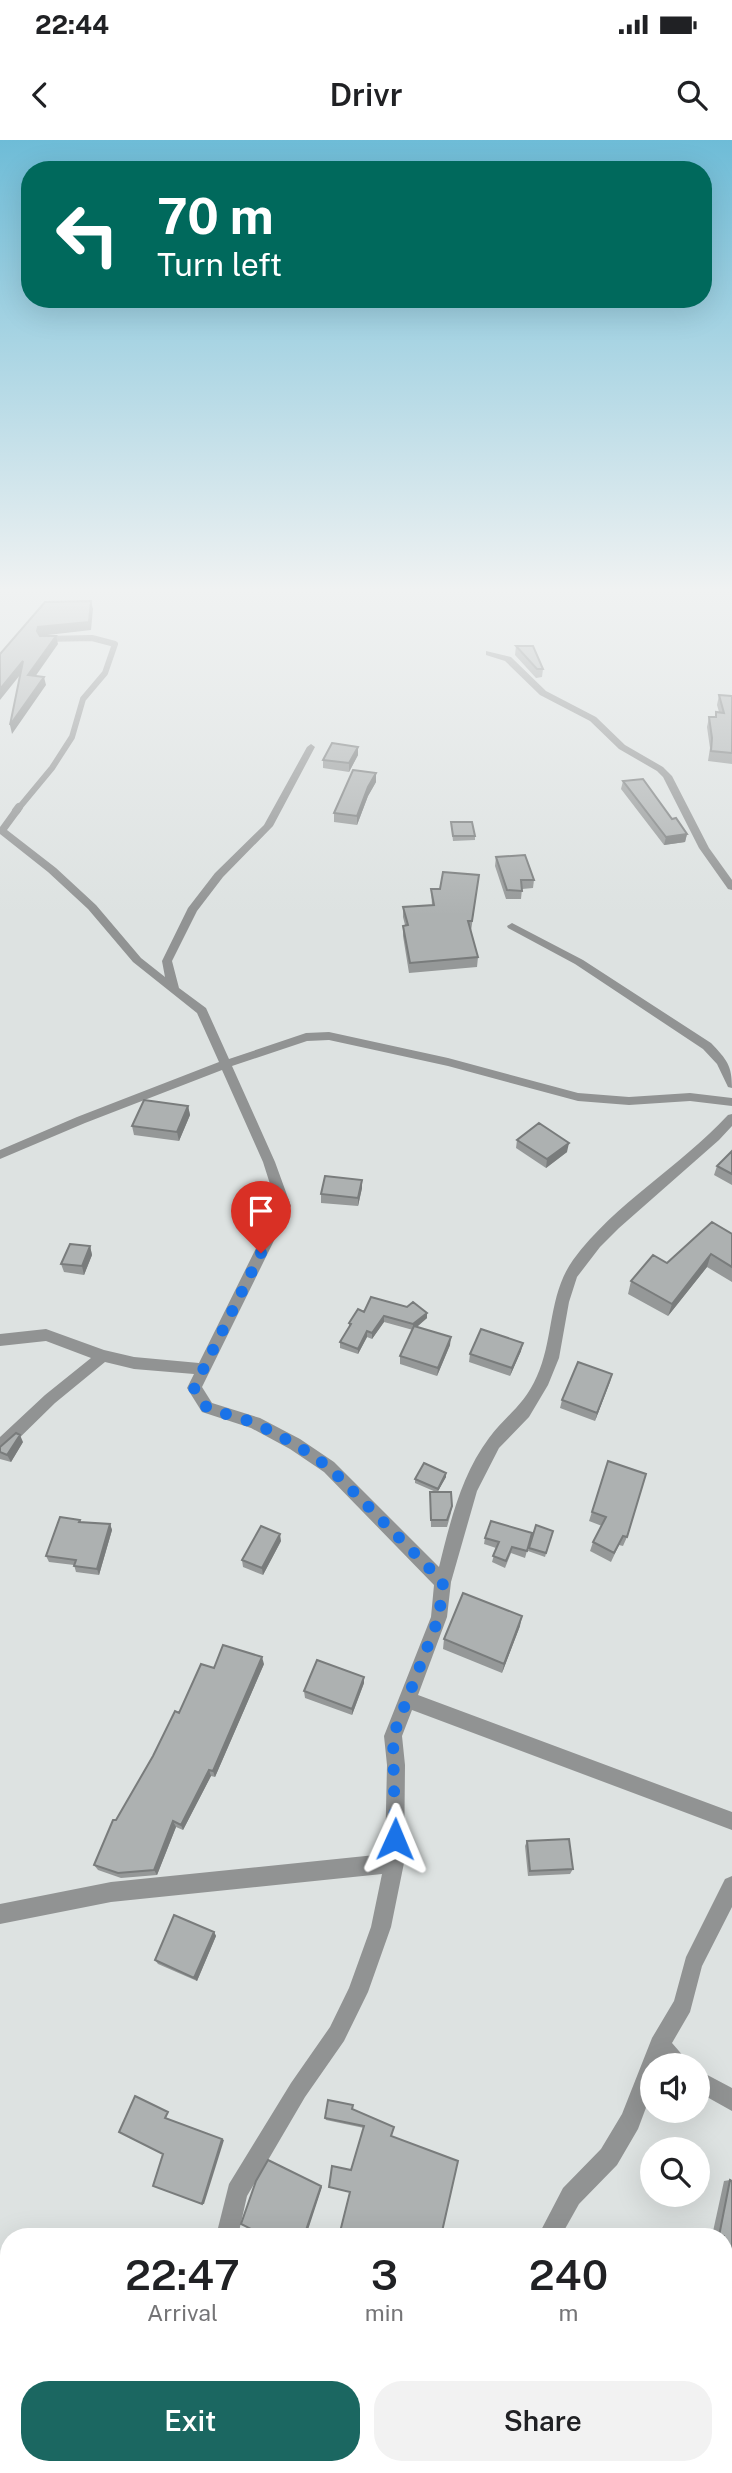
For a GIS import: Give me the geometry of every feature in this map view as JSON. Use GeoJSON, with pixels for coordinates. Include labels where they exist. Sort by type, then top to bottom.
{"type":"FeatureCollection","features":[{"type":"Feature","properties":{"kind":"street"},"geometry":{"type":"LineString","coordinates":[[550,697],[593,719],[622,747],[667,776],[698,839],[718,871],[732,887]]}},
{"type":"Feature","properties":{"kind":"street"},"geometry":{"type":"LineString","coordinates":[[174,989],[167,961],[192,910],[219,875],[268,826],[311,747]]}},
{"type":"Feature","properties":{"kind":"street"},"geometry":{"type":"LineString","coordinates":[[16,811],[1,832],[52,870],[92,906],[137,960],[202,1011],[268,1162],[284,1206],[194,1388],[207,1408],[255,1423],[295,1444],[329,1467],[443,1582]]}},
{"type":"Feature","properties":{"kind":"street"},"geometry":{"type":"LineString","coordinates":[[512,926],[579,962],[707,1046],[722,1062],[732,1084]]}},
{"type":"Feature","properties":{"kind":"street"},"geometry":{"type":"LineString","coordinates":[[0,1155],[81,1120],[226,1064],[306,1037],[329,1036],[448,1062],[578,1097],[629,1101],[690,1097],[732,1102]]}},
{"type":"Feature","properties":{"kind":"street"},"geometry":{"type":"LineString","coordinates":[[229,2228],[237,2192],[298,2090],[337,2034],[358,1993],[381,1927],[394,1863],[396,1765],[393,1736],[439,1617],[443,1582],[466,1501],[493,1444],[528,1408],[548,1368],[564,1297],[576,1266],[614,1223],[667,1177],[710,1145],[732,1118]]}},
{"type":"Feature","properties":{"kind":"street"},"geometry":{"type":"LineString","coordinates":[[0,1340],[46,1335],[103,1356],[134,1363],[203,1369]]}},
{"type":"Feature","properties":{"kind":"street"},"geometry":{"type":"LineString","coordinates":[[0,1447],[50,1399],[103,1356]]}},
{"type":"Feature","properties":{"kind":"street"},"geometry":{"type":"LineString","coordinates":[[406,1699],[732,1821]]}},
{"type":"Feature","properties":{"kind":"street"},"geometry":{"type":"LineString","coordinates":[[0,1914],[111,1892],[394,1863]]}},
{"type":"Feature","properties":{"kind":"street"},"geometry":{"type":"LineString","coordinates":[[554,2228],[571,2196],[609,2157],[629,2121],[659,2045],[683,2005],[693,1964],[732,1886]]}},
{"type":"Feature","properties":{"kind":"street"},"geometry":{"type":"LineString","coordinates":[[659,2045],[667,2053]]}},
{"type":"Feature","properties":{"kind":"street"},"geometry":{"type":"LineString","coordinates":[[710,2087],[732,2100]]}},
{"type":"Feature","properties":{"kind":"lane"},"geometry":{"type":"LineString","coordinates":[[16,811],[52,768],[72,737],[85,697]]}},
{"type":"Feature","properties":{"kind":"building"},"geometry":{"type":"Polygon","coordinates":[[[16,697],[30,697],[10,725],[16,697]]]}},
{"type":"Feature","properties":{"kind":"building"},"geometry":{"type":"Polygon","coordinates":[[[720,697],[732,697],[732,753],[711,751],[709,717],[716,717],[716,712],[724,713],[720,697]]]}},
{"type":"Feature","properties":{"kind":"building"},"geometry":{"type":"Polygon","coordinates":[[[332,743],[358,747],[349,763],[323,760],[332,743]]]}},
{"type":"Feature","properties":{"kind":"building"},"geometry":{"type":"Polygon","coordinates":[[[353,770],[376,773],[357,816],[334,813],[353,770]]]}},
{"type":"Feature","properties":{"kind":"building"},"geometry":{"type":"Polygon","coordinates":[[[643,779],[672,819],[676,818],[687,834],[666,837],[623,781],[643,779]]]}},
{"type":"Feature","properties":{"kind":"building"},"geometry":{"type":"Polygon","coordinates":[[[451,822],[472,822],[475,836],[453,836],[451,822]]]}},
{"type":"Feature","properties":{"kind":"building"},"geometry":{"type":"Polygon","coordinates":[[[525,855],[534,880],[521,880],[522,891],[507,890],[496,857],[525,855]]]}},
{"type":"Feature","properties":{"kind":"building"},"geometry":{"type":"Polygon","coordinates":[[[443,872],[479,875],[472,921],[468,921],[478,957],[410,963],[403,926],[408,925],[403,907],[434,905],[431,889],[440,889],[443,872]]]}},
{"type":"Feature","properties":{"kind":"building"},"geometry":{"type":"Polygon","coordinates":[[[144,1100],[188,1106],[177,1132],[132,1126],[144,1100]]]}},
{"type":"Feature","properties":{"kind":"building"},"geometry":{"type":"Polygon","coordinates":[[[539,1123],[569,1143],[547,1159],[517,1140],[539,1123]]]}},
{"type":"Feature","properties":{"kind":"building"},"geometry":{"type":"Polygon","coordinates":[[[732,1151],[732,1174],[717,1166],[732,1151]]]}},
{"type":"Feature","properties":{"kind":"building"},"geometry":{"type":"Polygon","coordinates":[[[325,1176],[362,1180],[358,1198],[321,1194],[325,1176]]]}},
{"type":"Feature","properties":{"kind":"building"},"geometry":{"type":"Polygon","coordinates":[[[712,1222],[732,1234],[732,1267],[711,1254],[672,1304],[631,1281],[653,1255],[667,1263],[712,1222]]]}},
{"type":"Feature","properties":{"kind":"building"},"geometry":{"type":"Polygon","coordinates":[[[70,1244],[90,1246],[82,1266],[61,1264],[70,1244]]]}},
{"type":"Feature","properties":{"kind":"building"},"geometry":{"type":"Polygon","coordinates":[[[371,1297],[407,1307],[413,1302],[427,1313],[413,1324],[384,1316],[372,1333],[367,1331],[358,1349],[340,1342],[358,1309],[364,1312],[371,1297]]]}},
{"type":"Feature","properties":{"kind":"building"},"geometry":{"type":"Polygon","coordinates":[[[414,1326],[451,1337],[438,1368],[400,1356],[414,1326]]]}},
{"type":"Feature","properties":{"kind":"building"},"geometry":{"type":"Polygon","coordinates":[[[481,1329],[523,1343],[512,1368],[470,1354],[481,1329]]]}},
{"type":"Feature","properties":{"kind":"building"},"geometry":{"type":"Polygon","coordinates":[[[578,1362],[612,1374],[597,1413],[562,1400],[578,1362]]]}},
{"type":"Feature","properties":{"kind":"building"},"geometry":{"type":"Polygon","coordinates":[[[16,1433],[20,1435],[7,1455],[0,1452],[0,1447],[16,1433]]]}},
{"type":"Feature","properties":{"kind":"building"},"geometry":{"type":"Polygon","coordinates":[[[608,1461],[646,1474],[627,1537],[623,1536],[614,1553],[593,1542],[606,1517],[592,1512],[608,1461]]]}},
{"type":"Feature","properties":{"kind":"building"},"geometry":{"type":"Polygon","coordinates":[[[424,1463],[446,1473],[438,1489],[415,1479],[424,1463]]]}},
{"type":"Feature","properties":{"kind":"building"},"geometry":{"type":"Polygon","coordinates":[[[430,1492],[451,1492],[452,1506],[447,1520],[431,1520],[430,1492]]]}},
{"type":"Feature","properties":{"kind":"building"},"geometry":{"type":"Polygon","coordinates":[[[60,1517],[80,1520],[79,1522],[110,1524],[97,1569],[74,1566],[76,1560],[46,1556],[60,1517]]]}},
{"type":"Feature","properties":{"kind":"building"},"geometry":{"type":"Polygon","coordinates":[[[491,1521],[532,1533],[527,1551],[512,1547],[506,1561],[493,1556],[499,1542],[485,1538],[491,1521]]]}},
{"type":"Feature","properties":{"kind":"building"},"geometry":{"type":"Polygon","coordinates":[[[536,1525],[553,1531],[546,1553],[529,1548],[536,1525]]]}},
{"type":"Feature","properties":{"kind":"building"},"geometry":{"type":"Polygon","coordinates":[[[261,1526],[280,1534],[262,1568],[242,1560],[261,1526]]]}},
{"type":"Feature","properties":{"kind":"building"},"geometry":{"type":"Polygon","coordinates":[[[463,1593],[522,1616],[504,1664],[444,1639],[463,1593]]]}},
{"type":"Feature","properties":{"kind":"building"},"geometry":{"type":"Polygon","coordinates":[[[223,1645],[262,1657],[213,1771],[209,1770],[181,1825],[173,1821],[154,1870],[118,1873],[94,1865],[113,1820],[116,1820],[153,1756],[175,1711],[179,1713],[201,1664],[214,1668],[223,1645]]]}},
{"type":"Feature","properties":{"kind":"building"},"geometry":{"type":"Polygon","coordinates":[[[317,1660],[364,1677],[352,1709],[304,1691],[317,1660]]]}},
{"type":"Feature","properties":{"kind":"building"},"geometry":{"type":"Polygon","coordinates":[[[569,1839],[573,1869],[530,1871],[527,1841],[569,1839]]]}},
{"type":"Feature","properties":{"kind":"building"},"geometry":{"type":"Polygon","coordinates":[[[174,1915],[214,1932],[194,1978],[155,1960],[174,1915]]]}},
{"type":"Feature","properties":{"kind":"building"},"geometry":{"type":"Polygon","coordinates":[[[135,2096],[168,2112],[165,2118],[222,2139],[202,2204],[153,2186],[163,2154],[119,2132],[135,2096]]]}},
{"type":"Feature","properties":{"kind":"building"},"geometry":{"type":"Polygon","coordinates":[[[328,2100],[353,2105],[352,2109],[394,2127],[391,2136],[458,2161],[443,2228],[341,2228],[350,2192],[329,2187],[332,2166],[351,2170],[364,2126],[325,2118],[328,2100]]]}},
{"type":"Feature","properties":{"kind":"building"},"geometry":{"type":"Polygon","coordinates":[[[268,2160],[321,2186],[307,2228],[249,2228],[241,2224],[256,2181],[268,2160]]]}},
{"type":"Feature","properties":{"kind":"building"},"geometry":{"type":"Polygon","coordinates":[[[730,2180],[732,2228],[721,2228],[730,2180]]]}},
{"type":"Feature","properties":{"kind":"route"},"geometry":{"type":"LineString","coordinates":[[261,1253],[194,1388],[207,1408],[255,1423],[295,1444],[329,1467],[443,1582],[439,1617],[393,1736],[396,1765],[395,1839]]}}]}
